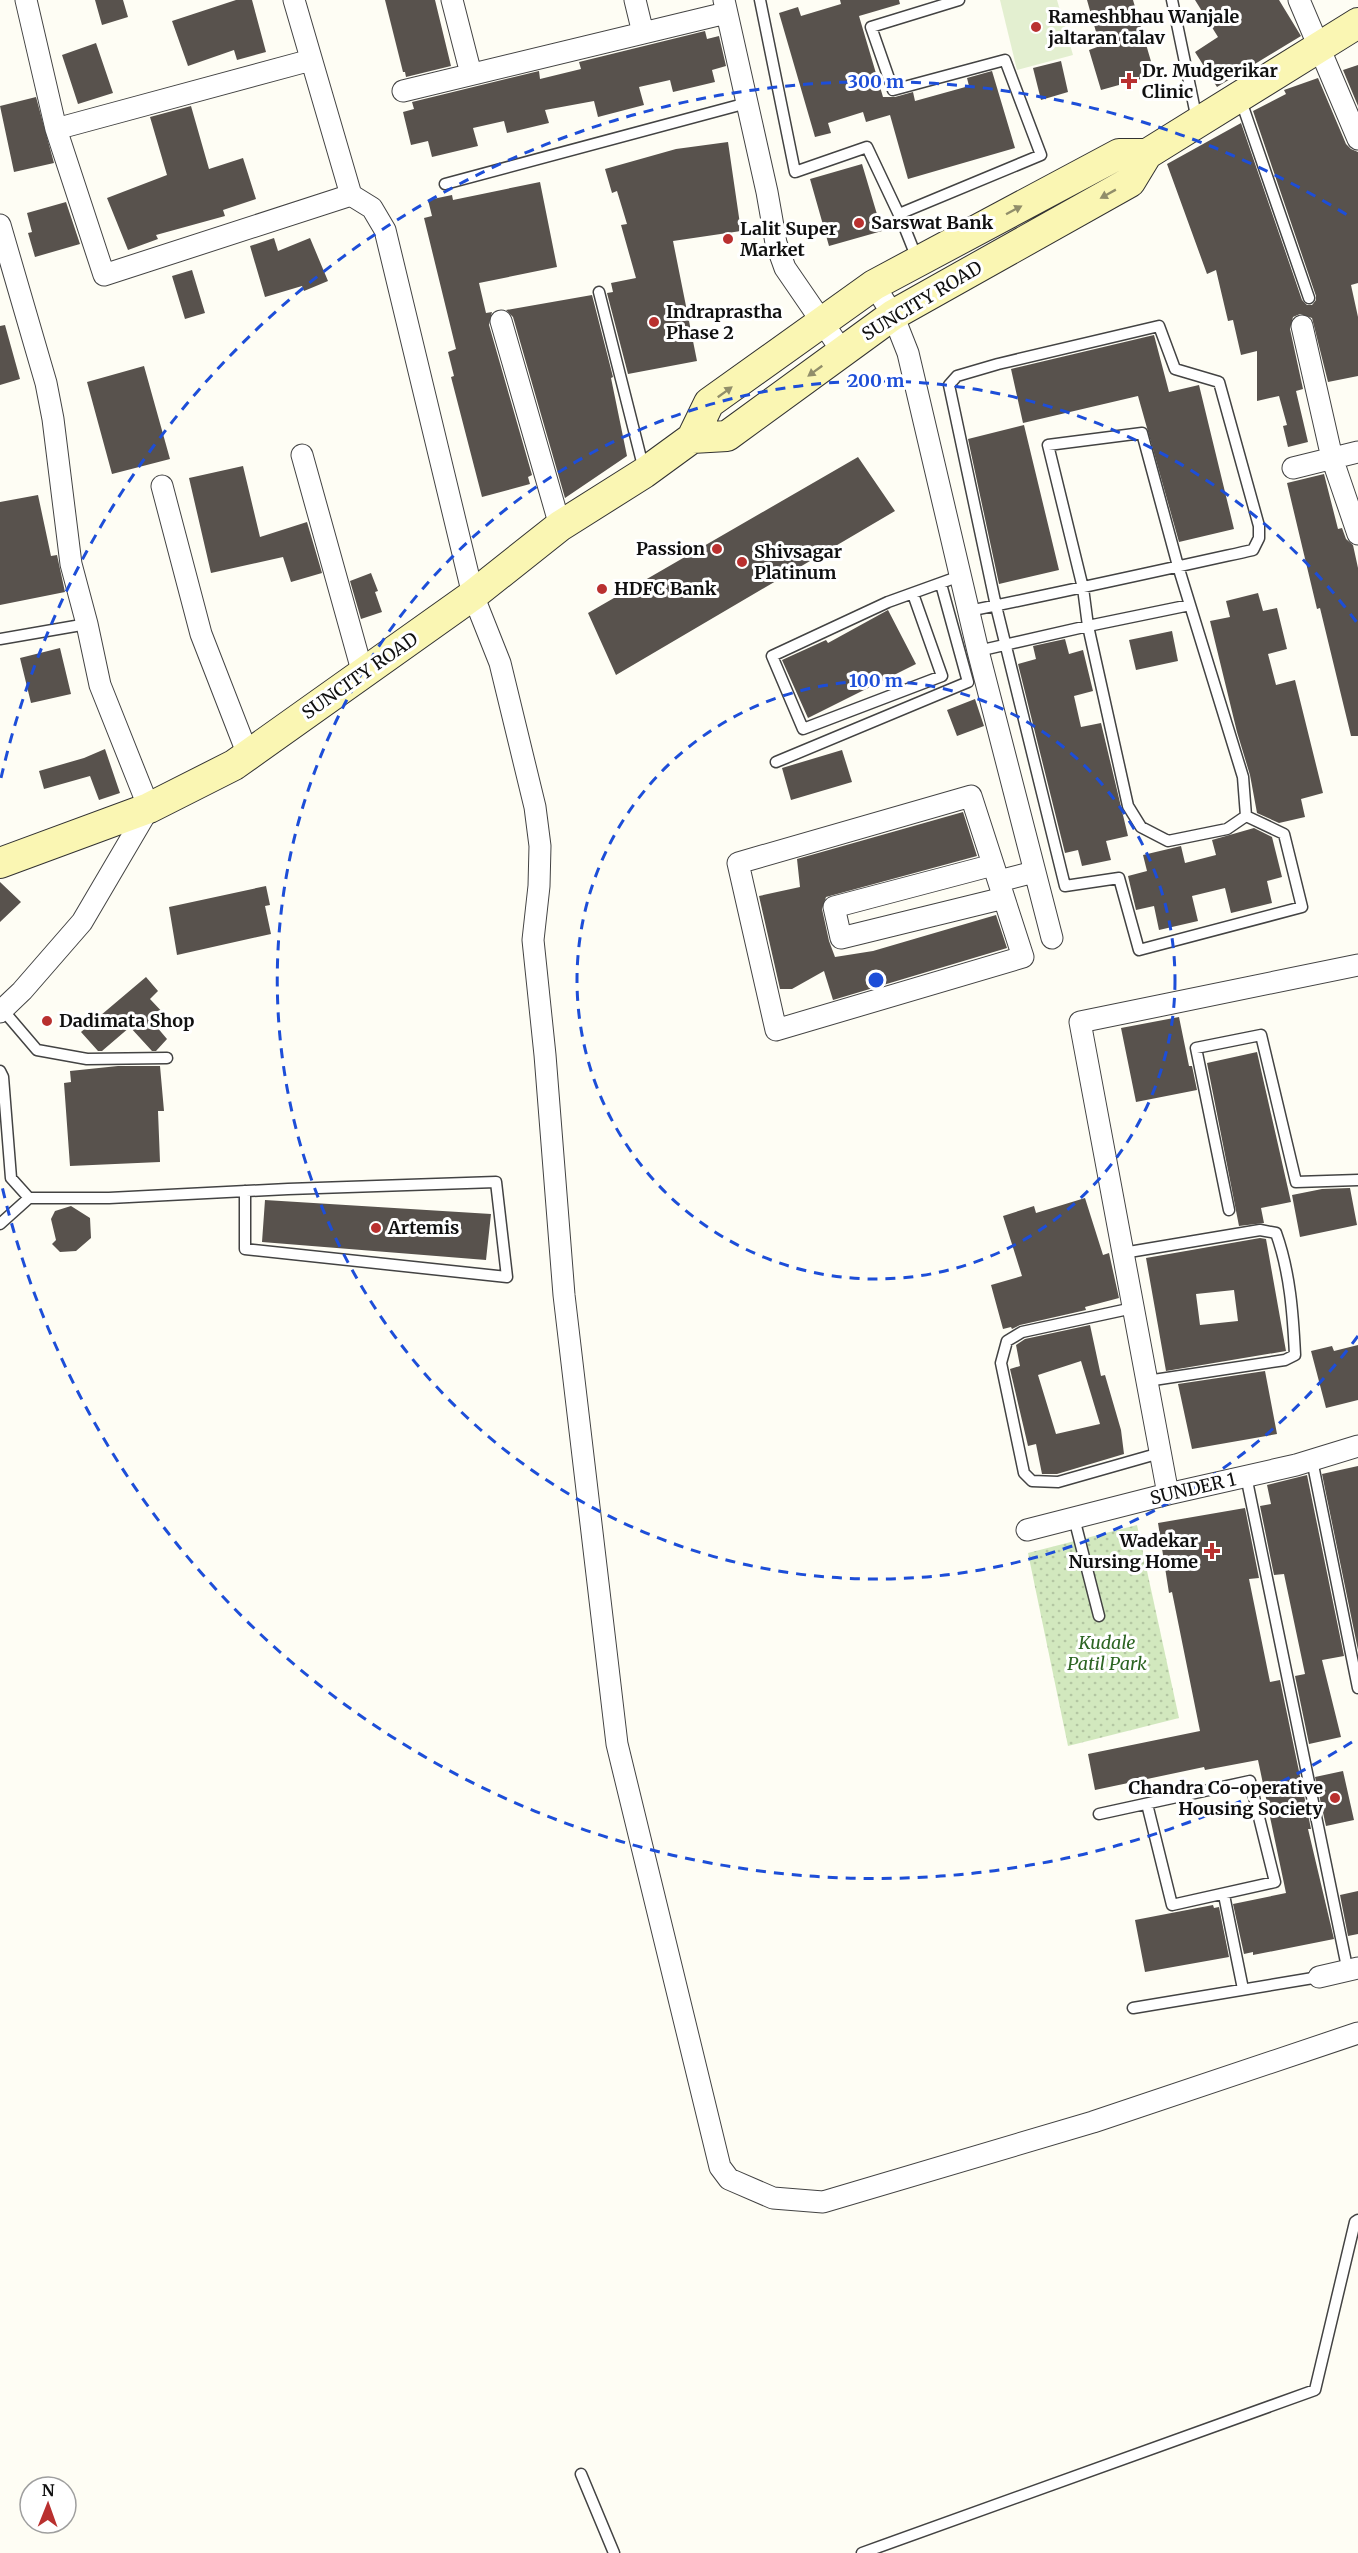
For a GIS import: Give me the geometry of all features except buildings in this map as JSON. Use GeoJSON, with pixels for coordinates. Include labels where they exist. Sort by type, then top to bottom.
{"type":"FeatureCollection","features":[{"type":"Feature","properties":{"kind":"street"},"geometry":{"type":"LineString","coordinates":[[26,0],[56,129],[104,275],[351,195]]}},
{"type":"Feature","properties":{"kind":"street"},"geometry":{"type":"LineString","coordinates":[[294,0],[351,195],[372,208],[385,230],[473,595],[500,663],[535,807],[540,848],[539,886],[533,940],[545,1055],[564,1295],[617,1744],[720,2167],[729,2179],[773,2198],[823,2202],[1093,2122],[1358,2033]]}},
{"type":"Feature","properties":{"kind":"street"},"geometry":{"type":"LineString","coordinates":[[452,0],[471,74]]}},
{"type":"Feature","properties":{"kind":"street"},"geometry":{"type":"LineString","coordinates":[[635,0],[643,33]]}},
{"type":"Feature","properties":{"kind":"street"},"geometry":{"type":"LineString","coordinates":[[1299,0],[1358,139]]}},
{"type":"Feature","properties":{"kind":"street"},"geometry":{"type":"LineString","coordinates":[[403,91],[643,33],[725,7],[767,192],[776,243],[785,268],[842,351]]}},
{"type":"Feature","properties":{"kind":"street","name":"SUNCITY ROAD"},"geometry":{"type":"LineString","coordinates":[[692,438],[727,436],[892,315],[1130,182],[1147,154],[1197,120],[1358,23]]}},
{"type":"Feature","properties":{"kind":"street"},"geometry":{"type":"LineString","coordinates":[[56,129],[311,60]]}},
{"type":"Feature","properties":{"kind":"street","name":"SUNCITY ROAD"},"geometry":{"type":"LineString","coordinates":[[0,863],[149,808],[234,765],[473,595],[560,526],[644,473],[692,438],[709,403],[874,285],[1119,154],[1147,154]]}},
{"type":"Feature","properties":{"kind":"street"},"geometry":{"type":"LineString","coordinates":[[0,225],[3,250],[46,383],[53,418],[71,564],[100,685],[149,808],[82,922],[22,991],[1,1010]]}},
{"type":"Feature","properties":{"kind":"street"},"geometry":{"type":"LineString","coordinates":[[874,285],[892,315],[908,353],[950,580],[969,611],[1052,938]]}},
{"type":"Feature","properties":{"kind":"street"},"geometry":{"type":"LineString","coordinates":[[501,321],[560,526]]}},
{"type":"Feature","properties":{"kind":"street"},"geometry":{"type":"LineString","coordinates":[[1302,326],[1332,458],[1358,534]]}},
{"type":"Feature","properties":{"kind":"street"},"geometry":{"type":"LineString","coordinates":[[1293,468],[1358,452]]}},
{"type":"Feature","properties":{"kind":"street"},"geometry":{"type":"LineString","coordinates":[[302,455],[363,674]]}},
{"type":"Feature","properties":{"kind":"street"},"geometry":{"type":"LineString","coordinates":[[162,486],[201,634],[248,755]]}},
{"type":"Feature","properties":{"kind":"street"},"geometry":{"type":"LineString","coordinates":[[971,796],[999,881],[1023,957],[776,1030],[738,863],[971,796]]}},
{"type":"Feature","properties":{"kind":"street"},"geometry":{"type":"LineString","coordinates":[[999,881],[834,907],[841,938],[999,881],[1034,872]]}},
{"type":"Feature","properties":{"kind":"street"},"geometry":{"type":"LineString","coordinates":[[1168,1494],[1080,1022],[1358,966]]}},
{"type":"Feature","properties":{"kind":"street","name":"SUNDER 1"},"geometry":{"type":"LineString","coordinates":[[1027,1530],[1312,1460],[1358,1446]]}},
{"type":"Feature","properties":{"kind":"street"},"geometry":{"type":"LineString","coordinates":[[1319,1977],[1353,1970]]}},
{"type":"Feature","properties":{"kind":"lane"},"geometry":{"type":"LineString","coordinates":[[760,0],[795,172],[867,147],[899,214],[918,261]]}},
{"type":"Feature","properties":{"kind":"lane"},"geometry":{"type":"LineString","coordinates":[[899,214],[1041,155],[1005,60],[893,90],[871,27],[959,0]]}},
{"type":"Feature","properties":{"kind":"lane"},"geometry":{"type":"LineString","coordinates":[[1172,0],[1197,120]]}},
{"type":"Feature","properties":{"kind":"lane"},"geometry":{"type":"LineString","coordinates":[[1239,95],[1309,298]]}},
{"type":"Feature","properties":{"kind":"lane"},"geometry":{"type":"LineString","coordinates":[[446,184],[747,103]]}},
{"type":"Feature","properties":{"kind":"lane"},"geometry":{"type":"LineString","coordinates":[[599,292],[644,473]]}},
{"type":"Feature","properties":{"kind":"lane"},"geometry":{"type":"LineString","coordinates":[[969,611],[996,606],[1083,588],[1253,550],[1259,538],[1259,526],[1219,382],[1175,369],[1159,326],[998,364],[957,376],[949,386],[996,606],[1065,886],[1119,878],[1139,950],[1302,907],[1284,834],[1246,816]]}},
{"type":"Feature","properties":{"kind":"lane"},"geometry":{"type":"LineString","coordinates":[[1142,433],[1178,566],[1243,777],[1246,816],[1227,830],[1168,841],[1141,827],[1128,806],[1088,626],[1083,588],[1048,445],[1142,433]]}},
{"type":"Feature","properties":{"kind":"lane"},"geometry":{"type":"LineString","coordinates":[[776,762],[968,682],[950,580],[888,603],[772,656],[803,729],[942,676],[913,594]]}},
{"type":"Feature","properties":{"kind":"lane"},"geometry":{"type":"LineString","coordinates":[[978,651],[1190,605]]}},
{"type":"Feature","properties":{"kind":"lane"},"geometry":{"type":"LineString","coordinates":[[0,639],[87,624]]}},
{"type":"Feature","properties":{"kind":"lane"},"geometry":{"type":"LineString","coordinates":[[1,1010],[37,1050],[87,1059],[167,1058]]}},
{"type":"Feature","properties":{"kind":"lane"},"geometry":{"type":"LineString","coordinates":[[1229,1210],[1196,1048],[1261,1035],[1296,1182],[1358,1180]]}},
{"type":"Feature","properties":{"kind":"lane"},"geometry":{"type":"LineString","coordinates":[[0,1071],[3,1077],[11,1178],[29,1198]]}},
{"type":"Feature","properties":{"kind":"lane"},"geometry":{"type":"LineString","coordinates":[[0,1224],[29,1198],[109,1198],[245,1191],[496,1182],[507,1277],[245,1250],[245,1191]]}},
{"type":"Feature","properties":{"kind":"lane"},"geometry":{"type":"LineString","coordinates":[[1123,1253],[1260,1230],[1276,1233],[1286,1267],[1295,1355],[1285,1360],[1147,1381]]}},
{"type":"Feature","properties":{"kind":"lane"},"geometry":{"type":"LineString","coordinates":[[1133,1308],[1022,1332],[1007,1341],[1001,1363],[1005,1387],[1024,1473],[1032,1481],[1058,1482],[1161,1453]]}},
{"type":"Feature","properties":{"kind":"lane"},"geometry":{"type":"LineString","coordinates":[[1312,1460],[1358,1688]]}},
{"type":"Feature","properties":{"kind":"lane"},"geometry":{"type":"LineString","coordinates":[[1246,1476],[1353,1970]]}},
{"type":"Feature","properties":{"kind":"lane"},"geometry":{"type":"LineString","coordinates":[[1074,1518],[1099,1616]]}},
{"type":"Feature","properties":{"kind":"lane"},"geometry":{"type":"LineString","coordinates":[[1098,1814],[1250,1781],[1275,1882],[1172,1905],[1147,1804]]}},
{"type":"Feature","properties":{"kind":"lane"},"geometry":{"type":"LineString","coordinates":[[1224,1895],[1244,1989]]}},
{"type":"Feature","properties":{"kind":"lane"},"geometry":{"type":"LineString","coordinates":[[1133,2008],[1319,1977]]}},
{"type":"Feature","properties":{"kind":"lane"},"geometry":{"type":"LineString","coordinates":[[862,2553],[1315,2390],[1354,2222],[1358,2220]]}},
{"type":"Feature","properties":{"kind":"lane"},"geometry":{"type":"LineString","coordinates":[[581,2474],[614,2553]]}},
{"type":"Feature","properties":{"kind":"green space","name":"Rameshbhau Wanjale jaltaran talav"},"geometry":{"type":"Polygon","coordinates":[[[1000,0],[1057,0],[1073,55],[1017,70],[1000,0]]]}},
{"type":"Feature","properties":{"kind":"green space","name":"Kudale Patil Park"},"geometry":{"type":"Polygon","coordinates":[[[1137,1525],[1179,1718],[1068,1746],[1028,1553],[1137,1525]]]}},
{"type":"Feature","properties":{"kind":"place","name":"Rameshbhau Wanjale jaltaran talav"},"geometry":{"type":"Point","coordinates":[1036,27]}},
{"type":"Feature","properties":{"kind":"place","name":"Dr. Mudgerikar Clinic"},"geometry":{"type":"Point","coordinates":[1129,81]}},
{"type":"Feature","properties":{"kind":"place","name":"Sarswat Bank"},"geometry":{"type":"Point","coordinates":[859,223]}},
{"type":"Feature","properties":{"kind":"place","name":"Lalit Super Market"},"geometry":{"type":"Point","coordinates":[728,239]}},
{"type":"Feature","properties":{"kind":"place","name":"Indraprastha Phase 2"},"geometry":{"type":"Point","coordinates":[654,322]}},
{"type":"Feature","properties":{"kind":"place","name":"Passion"},"geometry":{"type":"Point","coordinates":[717,549]}},
{"type":"Feature","properties":{"kind":"place","name":"Shivsagar Platinum"},"geometry":{"type":"Point","coordinates":[742,562]}},
{"type":"Feature","properties":{"kind":"place","name":"HDFC Bank"},"geometry":{"type":"Point","coordinates":[602,589]}},
{"type":"Feature","properties":{"kind":"place","name":"Dadimata Shop"},"geometry":{"type":"Point","coordinates":[47,1021]}},
{"type":"Feature","properties":{"kind":"place","name":"Artemis"},"geometry":{"type":"Point","coordinates":[376,1228]}},
{"type":"Feature","properties":{"kind":"place","name":"Wadekar Nursing Home"},"geometry":{"type":"Point","coordinates":[1212,1551]}},
{"type":"Feature","properties":{"kind":"place","name":"Chandra Co-operative Housing Society"},"geometry":{"type":"Point","coordinates":[1335,1798]}}]}
